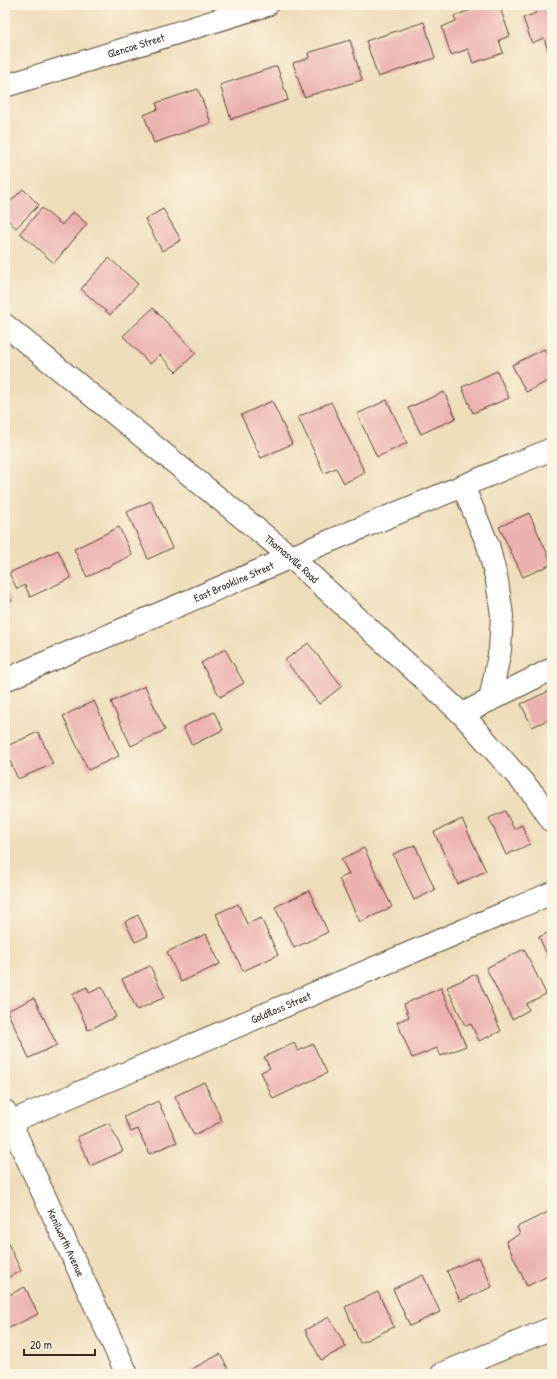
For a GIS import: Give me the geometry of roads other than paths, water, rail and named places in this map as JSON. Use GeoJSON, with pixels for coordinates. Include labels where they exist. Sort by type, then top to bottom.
{"type":"FeatureCollection","features":[{"type":"Feature","properties":{"kind":"street","name":"Glencoe Street"},"geometry":{"type":"LineString","coordinates":[[5,86],[267,5]]}},
{"type":"Feature","properties":{"kind":"street","name":"Thomasville Road"},"geometry":{"type":"LineString","coordinates":[[5,325],[290,557],[462,714],[535,796],[552,821]]}},
{"type":"Feature","properties":{"kind":"street","name":"East Brookline Street"},"geometry":{"type":"LineString","coordinates":[[5,680],[290,557],[552,449]]}},
{"type":"Feature","properties":{"kind":"street"},"geometry":{"type":"LineString","coordinates":[[463,486],[488,545],[502,615],[500,650],[490,700]]}},
{"type":"Feature","properties":{"kind":"street"},"geometry":{"type":"LineString","coordinates":[[462,714],[552,669]]}},
{"type":"Feature","properties":{"kind":"street","name":"Goldfloss Street"},"geometry":{"type":"LineString","coordinates":[[8,1117],[552,893]]}},
{"type":"Feature","properties":{"kind":"street","name":"Kenilworth Avenue"},"geometry":{"type":"LineString","coordinates":[[8,1117],[127,1374]]}},
{"type":"Feature","properties":{"kind":"street"},"geometry":{"type":"LineString","coordinates":[[442,1374],[552,1328]]}}]}
